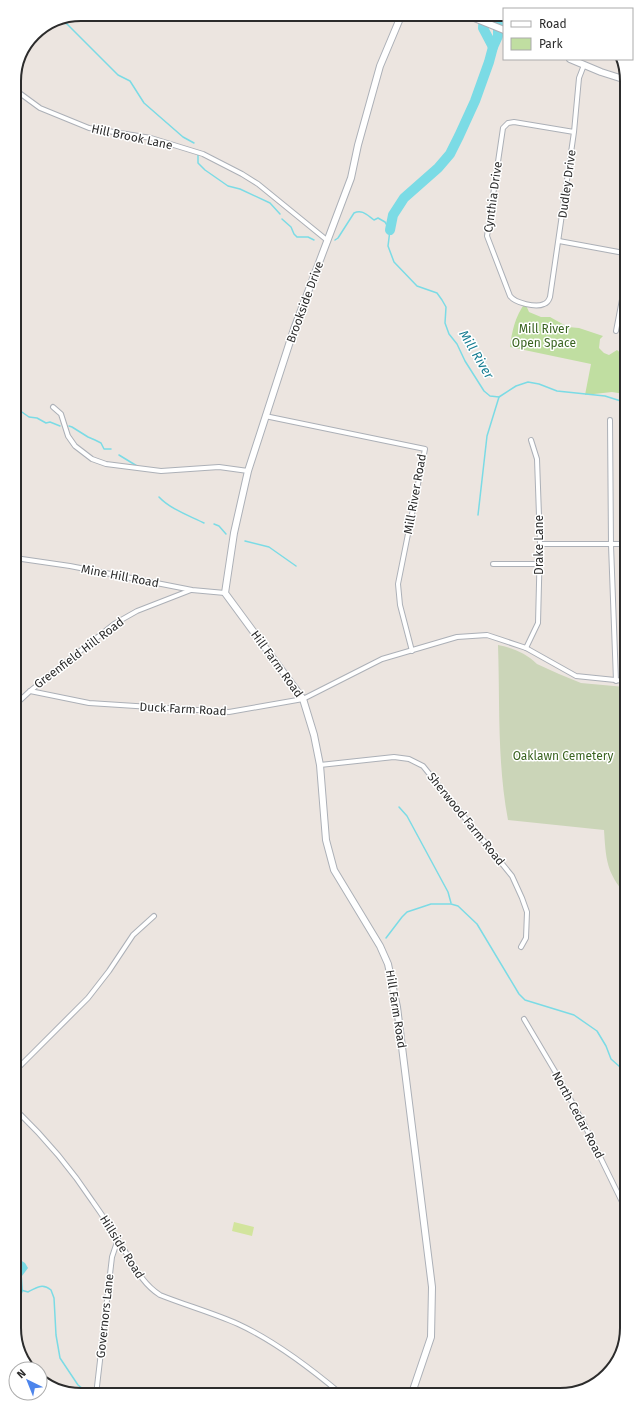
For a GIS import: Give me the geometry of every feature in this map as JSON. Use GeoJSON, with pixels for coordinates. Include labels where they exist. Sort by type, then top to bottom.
{"type":"FeatureCollection","features":[{"type":"Feature","properties":{"kind":"main road","name":"Brookside Drive"},"geometry":{"type":"LineString","coordinates":[[225,593],[234,533],[248,471],[294,329],[351,178],[380,66],[399,21]]}},
{"type":"Feature","properties":{"kind":"main road"},"geometry":{"type":"LineString","coordinates":[[481,21],[503,30]]}},
{"type":"Feature","properties":{"kind":"main road"},"geometry":{"type":"LineString","coordinates":[[572,60],[620,78]]}},
{"type":"Feature","properties":{"kind":"main road","name":"Hill Farm Road"},"geometry":{"type":"LineString","coordinates":[[225,593],[303,699],[314,735],[320,765],[326,840],[334,870],[380,946],[388,964],[397,1007],[432,1287],[431,1337],[413,1388]]}},
{"type":"Feature","properties":{"kind":"street","name":"Dudley Drive"},"geometry":{"type":"LineString","coordinates":[[546,303],[551,294],[574,132],[579,78],[584,65]]}},
{"type":"Feature","properties":{"kind":"street","name":"Hill Brook Lane"},"geometry":{"type":"LineString","coordinates":[[21,94],[40,108],[89,128],[150,138],[203,154],[258,184],[328,241]]}},
{"type":"Feature","properties":{"kind":"street","name":"Cynthia Drive"},"geometry":{"type":"LineString","coordinates":[[546,303],[537,305],[516,302],[512,299],[487,236],[502,132],[505,125],[511,122],[574,132]]}},
{"type":"Feature","properties":{"kind":"street"},"geometry":{"type":"LineString","coordinates":[[559,241],[620,252]]}},
{"type":"Feature","properties":{"kind":"street"},"geometry":{"type":"LineString","coordinates":[[616,331],[620,310]]}},
{"type":"Feature","properties":{"kind":"street"},"geometry":{"type":"LineString","coordinates":[[53,406],[61,414],[68,436],[75,446],[92,459],[106,464],[161,471],[220,467],[248,471]]}},
{"type":"Feature","properties":{"kind":"street","name":"Mill River Road"},"geometry":{"type":"LineString","coordinates":[[265,416],[425,450],[398,584],[400,605],[412,651]]}},
{"type":"Feature","properties":{"kind":"street"},"geometry":{"type":"LineString","coordinates":[[610,420],[610,545],[616,681]]}},
{"type":"Feature","properties":{"kind":"street","name":"Drake Lane"},"geometry":{"type":"LineString","coordinates":[[526,648],[538,622],[540,544],[537,459],[531,440]]}},
{"type":"Feature","properties":{"kind":"street"},"geometry":{"type":"LineString","coordinates":[[540,544],[620,544]]}},
{"type":"Feature","properties":{"kind":"street","name":"Mine Hill Road"},"geometry":{"type":"LineString","coordinates":[[21,559],[69,566],[192,590],[225,593]]}},
{"type":"Feature","properties":{"kind":"street"},"geometry":{"type":"LineString","coordinates":[[492,564],[539,564]]}},
{"type":"Feature","properties":{"kind":"street","name":"Greenfield Hill Road"},"geometry":{"type":"LineString","coordinates":[[21,699],[114,624],[138,611],[192,590]]}},
{"type":"Feature","properties":{"kind":"street","name":"Duck Farm Road"},"geometry":{"type":"LineString","coordinates":[[30,691],[89,703],[229,712],[303,699],[382,659],[457,637],[487,635],[526,648],[576,676],[620,681]]}},
{"type":"Feature","properties":{"kind":"street","name":"Sherwood Farm Road"},"geometry":{"type":"LineString","coordinates":[[320,765],[394,757],[408,759],[422,766],[512,876],[522,898],[526,912],[526,938],[521,947]]}},
{"type":"Feature","properties":{"kind":"street"},"geometry":{"type":"LineString","coordinates":[[21,1065],[88,998],[133,935],[154,916]]}},
{"type":"Feature","properties":{"kind":"street","name":"North Cedar Road"},"geometry":{"type":"LineString","coordinates":[[524,1019],[585,1125],[620,1198]]}},
{"type":"Feature","properties":{"kind":"street","name":"Hillside Road"},"geometry":{"type":"LineString","coordinates":[[21,1115],[58,1154],[76,1177],[118,1239],[143,1280],[151,1289],[160,1295],[238,1324],[271,1342],[334,1388]]}},
{"type":"Feature","properties":{"kind":"street","name":"Governors Lane"},"geometry":{"type":"LineString","coordinates":[[97,1388],[112,1257],[118,1239]]}},
{"type":"Feature","properties":{"kind":"green space","name":"Mill River Open Space"},"geometry":{"type":"Polygon","coordinates":[[[525,303],[529,312],[541,317],[550,317],[568,327],[579,328],[603,336],[600,339],[599,348],[604,353],[609,355],[617,350],[620,353],[620,393],[612,392],[585,395],[591,364],[510,347],[514,324],[525,303]]]}},
{"type":"Feature","properties":{"kind":"green space","name":"Oaklawn Cemetery"},"geometry":{"type":"Polygon","coordinates":[[[498,645],[519,652],[537,664],[581,683],[620,687],[620,888],[608,865],[604,830],[508,820],[502,776],[498,645]]]}},
{"type":"Feature","properties":{"kind":"green space"},"geometry":{"type":"Polygon","coordinates":[[[234,1222],[254,1227],[252,1236],[232,1231],[234,1222]]]}},
{"type":"Feature","properties":{"kind":"water"},"geometry":{"type":"Polygon","coordinates":[[[21,1260],[25,1263],[28,1268],[22,1276],[23,1291],[21,1296],[21,1260]]]}},
{"type":"Feature","properties":{"kind":"waterway","name":"Mill River"},"geometry":{"type":"LineString","coordinates":[[484,21],[483,28],[493,47]]}},
{"type":"Feature","properties":{"kind":"waterway","name":"Mill River"},"geometry":{"type":"LineString","coordinates":[[390,230],[393,215],[404,198],[438,168],[450,154],[475,101],[498,36],[498,21]]}},
{"type":"Feature","properties":{"kind":"waterway"},"geometry":{"type":"LineString","coordinates":[[65,23],[118,75],[130,81],[144,103],[183,137],[194,143]]}},
{"type":"Feature","properties":{"kind":"waterway"},"geometry":{"type":"LineString","coordinates":[[198,155],[198,163],[205,170],[228,186],[240,189],[270,203],[280,214]]}},
{"type":"Feature","properties":{"kind":"waterway","name":"Mill River"},"geometry":{"type":"LineString","coordinates":[[335,240],[338,238],[354,213],[364,213],[374,220],[378,218],[385,222],[390,230],[388,246],[394,262],[417,286],[437,293],[446,307],[445,323],[449,334],[457,344],[465,361],[484,391],[490,396],[499,397],[516,386],[528,382],[539,384],[557,391],[605,396],[620,401]]}},
{"type":"Feature","properties":{"kind":"waterway"},"geometry":{"type":"LineString","coordinates":[[282,219],[291,227],[297,237],[308,237],[314,240]]}},
{"type":"Feature","properties":{"kind":"waterway"},"geometry":{"type":"LineString","coordinates":[[478,515],[487,436],[499,397]]}},
{"type":"Feature","properties":{"kind":"waterway"},"geometry":{"type":"LineString","coordinates":[[21,411],[29,417],[37,418],[46,423],[50,422],[60,426]]}},
{"type":"Feature","properties":{"kind":"waterway"},"geometry":{"type":"LineString","coordinates":[[69,426],[101,443],[104,449],[111,449]]}},
{"type":"Feature","properties":{"kind":"waterway"},"geometry":{"type":"LineString","coordinates":[[119,455],[137,466]]}},
{"type":"Feature","properties":{"kind":"waterway"},"geometry":{"type":"LineString","coordinates":[[159,497],[174,509],[204,523]]}},
{"type":"Feature","properties":{"kind":"waterway"},"geometry":{"type":"LineString","coordinates":[[214,524],[219,526],[226,534]]}},
{"type":"Feature","properties":{"kind":"waterway"},"geometry":{"type":"LineString","coordinates":[[245,541],[269,547],[296,566]]}},
{"type":"Feature","properties":{"kind":"waterway"},"geometry":{"type":"LineString","coordinates":[[399,807],[407,816],[448,892],[451,903]]}},
{"type":"Feature","properties":{"kind":"waterway"},"geometry":{"type":"LineString","coordinates":[[386,938],[407,912],[431,904],[451,904],[458,906],[477,924],[519,994],[525,1000],[574,1015],[597,1031],[606,1046],[611,1059],[620,1067]]}},
{"type":"Feature","properties":{"kind":"waterway"},"geometry":{"type":"LineString","coordinates":[[21,1290],[28,1292],[37,1287],[43,1286],[51,1290],[54,1298],[56,1335],[60,1358],[78,1385],[82,1388]]}}]}
